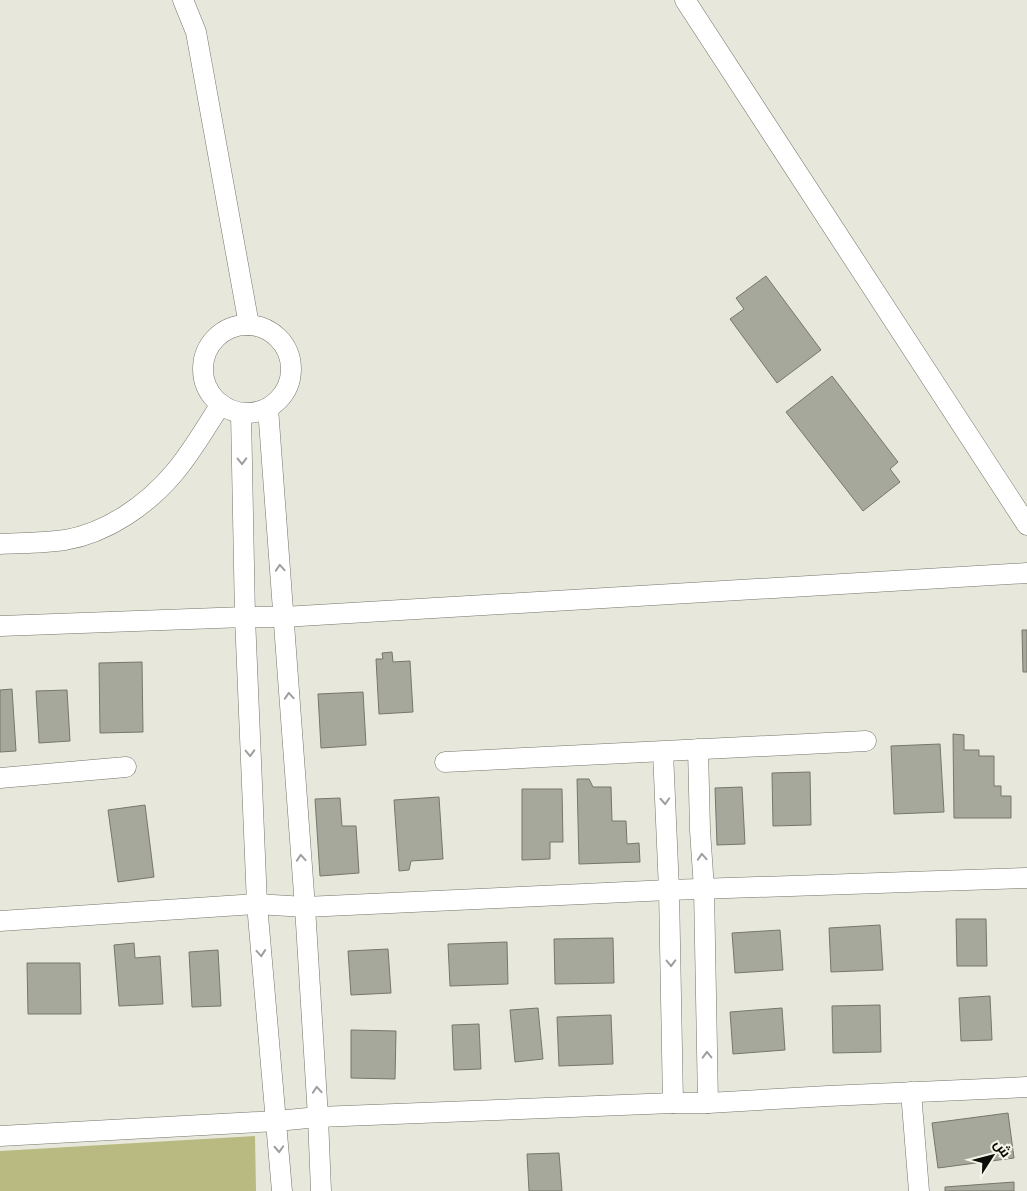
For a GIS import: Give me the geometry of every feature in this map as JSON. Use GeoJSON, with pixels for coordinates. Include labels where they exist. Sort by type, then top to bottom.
{"type":"FeatureCollection","features":[{"type":"Feature","properties":{"kind":"street"},"geometry":{"type":"LineString","coordinates":[[183,0],[196,32],[249,325]]}},
{"type":"Feature","properties":{"kind":"street"},"geometry":{"type":"LineString","coordinates":[[685,0],[1027,525]]}},
{"type":"Feature","properties":{"kind":"street"},"geometry":{"type":"LineString","coordinates":[[249,325],[265,329],[278,338],[288,352],[291,368],[289,384],[281,398],[268,408],[255,412],[241,413],[220,404],[210,392],[204,377],[204,361],[209,346],[220,334],[234,327],[249,325]]}},
{"type":"Feature","properties":{"kind":"street"},"geometry":{"type":"LineString","coordinates":[[0,544],[65,540],[94,532],[120,519],[154,494],[173,474],[190,453],[220,404]]}},
{"type":"Feature","properties":{"kind":"street"},"geometry":{"type":"LineString","coordinates":[[268,408],[305,907],[321,1191]]}},
{"type":"Feature","properties":{"kind":"street"},"geometry":{"type":"LineString","coordinates":[[241,413],[244,617],[257,904],[282,1191]]}},
{"type":"Feature","properties":{"kind":"street"},"geometry":{"type":"LineString","coordinates":[[0,626],[284,617],[1027,573]]}},
{"type":"Feature","properties":{"kind":"street"},"geometry":{"type":"LineString","coordinates":[[445,762],[866,740]]}},
{"type":"Feature","properties":{"kind":"street"},"geometry":{"type":"LineString","coordinates":[[698,749],[704,889],[708,1103]]}},
{"type":"Feature","properties":{"kind":"street"},"geometry":{"type":"LineString","coordinates":[[663,752],[670,890],[673,1103]]}},
{"type":"Feature","properties":{"kind":"street"},"geometry":{"type":"LineString","coordinates":[[0,778],[126,767]]}},
{"type":"Feature","properties":{"kind":"street"},"geometry":{"type":"LineString","coordinates":[[0,920],[257,904],[305,907],[670,890],[1027,878]]}},
{"type":"Feature","properties":{"kind":"street"},"geometry":{"type":"LineString","coordinates":[[0,1136],[277,1121],[318,1117],[708,1103],[1027,1087]]}},
{"type":"Feature","properties":{"kind":"street"},"geometry":{"type":"LineString","coordinates":[[911,1092],[919,1191]]}},
{"type":"Feature","properties":{"kind":"green space"},"geometry":{"type":"Polygon","coordinates":[[[255,1136],[256,1191],[0,1191],[0,1151],[255,1136]]]}},
{"type":"Feature","properties":{"kind":"building"},"geometry":{"type":"Polygon","coordinates":[[[766,276],[821,350],[777,383],[730,319],[744,309],[736,298],[766,276]]]}},
{"type":"Feature","properties":{"kind":"building"},"geometry":{"type":"Polygon","coordinates":[[[832,376],[898,462],[890,469],[900,482],[863,511],[786,412],[832,376]]]}},
{"type":"Feature","properties":{"kind":"building"},"geometry":{"type":"Polygon","coordinates":[[[1022,630],[1027,630],[1027,672],[1023,672],[1022,630]]]}},
{"type":"Feature","properties":{"kind":"building"},"geometry":{"type":"Polygon","coordinates":[[[392,652],[393,662],[410,661],[413,712],[379,714],[376,659],[383,659],[382,653],[392,652]]]}},
{"type":"Feature","properties":{"kind":"building"},"geometry":{"type":"Polygon","coordinates":[[[142,662],[143,732],[100,733],[99,663],[142,662]]]}},
{"type":"Feature","properties":{"kind":"building"},"geometry":{"type":"Polygon","coordinates":[[[12,689],[16,751],[0,752],[0,690],[12,689]]]}},
{"type":"Feature","properties":{"kind":"building"},"geometry":{"type":"Polygon","coordinates":[[[67,690],[70,741],[39,743],[36,691],[67,690]]]}},
{"type":"Feature","properties":{"kind":"building"},"geometry":{"type":"Polygon","coordinates":[[[363,692],[366,745],[321,748],[318,694],[363,692]]]}},
{"type":"Feature","properties":{"kind":"building"},"geometry":{"type":"Polygon","coordinates":[[[953,734],[964,735],[964,750],[979,750],[979,756],[994,756],[994,786],[1001,786],[1001,796],[1011,796],[1011,818],[954,818],[953,734]]]}},
{"type":"Feature","properties":{"kind":"building"},"geometry":{"type":"Polygon","coordinates":[[[940,744],[944,812],[894,814],[891,746],[940,744]]]}},
{"type":"Feature","properties":{"kind":"building"},"geometry":{"type":"Polygon","coordinates":[[[810,772],[811,825],[773,826],[772,773],[810,772]]]}},
{"type":"Feature","properties":{"kind":"building"},"geometry":{"type":"Polygon","coordinates":[[[577,779],[589,779],[593,787],[611,787],[612,821],[626,821],[627,844],[639,843],[640,862],[579,864],[577,779]]]}},
{"type":"Feature","properties":{"kind":"building"},"geometry":{"type":"Polygon","coordinates":[[[742,787],[745,844],[717,845],[715,788],[742,787]]]}},
{"type":"Feature","properties":{"kind":"building"},"geometry":{"type":"Polygon","coordinates":[[[522,789],[562,789],[563,842],[550,842],[550,859],[522,860],[522,789]]]}},
{"type":"Feature","properties":{"kind":"building"},"geometry":{"type":"Polygon","coordinates":[[[439,797],[443,859],[411,861],[409,870],[399,871],[394,800],[439,797]]]}},
{"type":"Feature","properties":{"kind":"building"},"geometry":{"type":"Polygon","coordinates":[[[340,798],[342,826],[356,826],[359,873],[320,876],[315,799],[340,798]]]}},
{"type":"Feature","properties":{"kind":"building"},"geometry":{"type":"Polygon","coordinates":[[[145,805],[154,877],[118,882],[108,810],[145,805]]]}},
{"type":"Feature","properties":{"kind":"building"},"geometry":{"type":"Polygon","coordinates":[[[956,919],[986,919],[987,966],[957,966],[956,919]]]}},
{"type":"Feature","properties":{"kind":"building"},"geometry":{"type":"Polygon","coordinates":[[[880,925],[883,970],[831,972],[829,928],[880,925]]]}},
{"type":"Feature","properties":{"kind":"building"},"geometry":{"type":"Polygon","coordinates":[[[780,930],[783,970],[735,973],[732,933],[780,930]]]}},
{"type":"Feature","properties":{"kind":"building"},"geometry":{"type":"Polygon","coordinates":[[[613,938],[614,983],[555,984],[554,939],[613,938]]]}},
{"type":"Feature","properties":{"kind":"building"},"geometry":{"type":"Polygon","coordinates":[[[507,942],[508,984],[450,986],[448,944],[507,942]]]}},
{"type":"Feature","properties":{"kind":"building"},"geometry":{"type":"Polygon","coordinates":[[[134,943],[135,958],[160,956],[163,1004],[119,1006],[114,945],[134,943]]]}},
{"type":"Feature","properties":{"kind":"building"},"geometry":{"type":"Polygon","coordinates":[[[388,949],[391,993],[351,995],[348,951],[388,949]]]}},
{"type":"Feature","properties":{"kind":"building"},"geometry":{"type":"Polygon","coordinates":[[[218,950],[221,1006],[192,1007],[189,952],[218,950]]]}},
{"type":"Feature","properties":{"kind":"building"},"geometry":{"type":"Polygon","coordinates":[[[27,963],[80,963],[81,1014],[28,1014],[27,963]]]}},
{"type":"Feature","properties":{"kind":"building"},"geometry":{"type":"Polygon","coordinates":[[[990,996],[992,1040],[961,1041],[959,998],[990,996]]]}},
{"type":"Feature","properties":{"kind":"building"},"geometry":{"type":"Polygon","coordinates":[[[880,1005],[881,1052],[833,1053],[832,1006],[880,1005]]]}},
{"type":"Feature","properties":{"kind":"building"},"geometry":{"type":"Polygon","coordinates":[[[538,1008],[543,1059],[515,1062],[510,1010],[538,1008]]]}},
{"type":"Feature","properties":{"kind":"building"},"geometry":{"type":"Polygon","coordinates":[[[782,1008],[785,1050],[733,1054],[730,1012],[782,1008]]]}},
{"type":"Feature","properties":{"kind":"building"},"geometry":{"type":"Polygon","coordinates":[[[611,1015],[613,1064],[559,1066],[557,1017],[611,1015]]]}},
{"type":"Feature","properties":{"kind":"building"},"geometry":{"type":"Polygon","coordinates":[[[479,1024],[481,1069],[454,1070],[452,1025],[479,1024]]]}},
{"type":"Feature","properties":{"kind":"building"},"geometry":{"type":"Polygon","coordinates":[[[351,1030],[396,1031],[395,1079],[351,1078],[351,1030]]]}},
{"type":"Feature","properties":{"kind":"building"},"geometry":{"type":"Polygon","coordinates":[[[1008,1113],[1014,1158],[938,1168],[932,1123],[1008,1113]]]}},
{"type":"Feature","properties":{"kind":"building"},"geometry":{"type":"Polygon","coordinates":[[[559,1153],[562,1191],[529,1191],[527,1154],[559,1153]]]}},
{"type":"Feature","properties":{"kind":"building"},"geometry":{"type":"Polygon","coordinates":[[[1014,1182],[1014,1191],[945,1191],[945,1187],[1014,1182]]]}}]}
